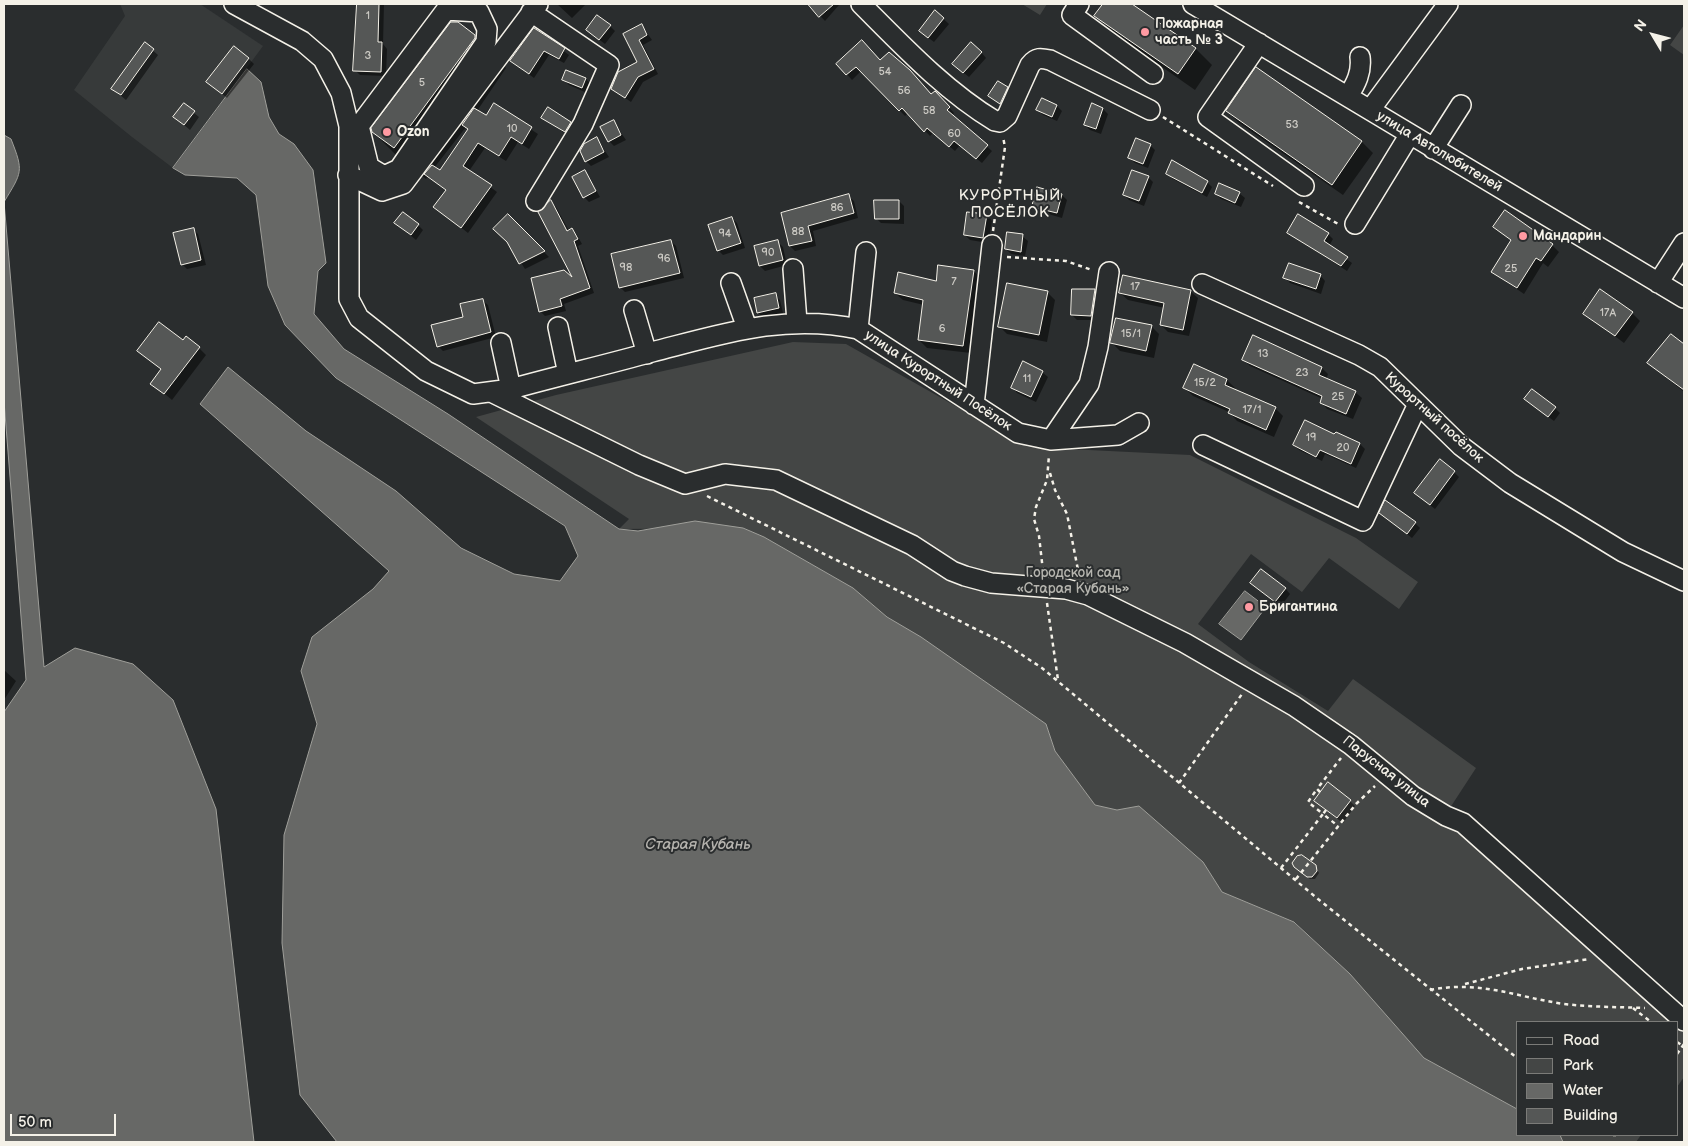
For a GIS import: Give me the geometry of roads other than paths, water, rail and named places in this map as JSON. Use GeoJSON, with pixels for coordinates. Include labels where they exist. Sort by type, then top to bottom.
{"type":"FeatureCollection","features":[{"type":"Feature","properties":{"kind":"street"},"geometry":{"type":"LineString","coordinates":[[234,4],[302,41],[323,59],[341,92],[354,126],[369,166],[384,176],[399,169],[486,42],[487,29],[479,12],[446,10],[354,126],[348,175],[382,191],[403,184],[534,8],[609,65],[583,124],[536,201]]}},
{"type":"Feature","properties":{"kind":"street"},"geometry":{"type":"LineString","coordinates":[[862,4],[901,44],[960,97],[984,114],[1000,122],[1007,116],[1030,65],[1039,58],[1050,60],[1150,110]]}},
{"type":"Feature","properties":{"kind":"street"},"geometry":{"type":"LineString","coordinates":[[1078,4],[1072,15],[1153,74]]}},
{"type":"Feature","properties":{"kind":"street","name":"улица Автолюбителей"},"geometry":{"type":"LineString","coordinates":[[1194,4],[1684,298]]}},
{"type":"Feature","properties":{"kind":"street"},"geometry":{"type":"LineString","coordinates":[[1370,110],[1448,4]]}},
{"type":"Feature","properties":{"kind":"street"},"geometry":{"type":"LineString","coordinates":[[1259,44],[1208,117],[1298,192]]}},
{"type":"Feature","properties":{"kind":"street"},"geometry":{"type":"LineString","coordinates":[[1348,96],[1361,68],[1360,57]]}},
{"type":"Feature","properties":{"kind":"street"},"geometry":{"type":"LineString","coordinates":[[1433,148],[1461,104]]}},
{"type":"Feature","properties":{"kind":"street"},"geometry":{"type":"LineString","coordinates":[[1355,224],[1410,134]]}},
{"type":"Feature","properties":{"kind":"street","name":"улица Курортный Посёлок"},"geometry":{"type":"LineString","coordinates":[[348,175],[350,298],[359,318],[426,371],[473,394],[502,391],[746,328],[797,322],[834,324],[858,328],[1018,433],[1051,440],[1118,435],[1139,423]]}},
{"type":"Feature","properties":{"kind":"street"},"geometry":{"type":"LineString","coordinates":[[1658,283],[1684,243]]}},
{"type":"Feature","properties":{"kind":"street"},"geometry":{"type":"LineString","coordinates":[[974,405],[991,250]]}},
{"type":"Feature","properties":{"kind":"street"},"geometry":{"type":"LineString","coordinates":[[858,328],[866,252]]}},
{"type":"Feature","properties":{"kind":"street"},"geometry":{"type":"LineString","coordinates":[[793,269],[797,322]]}},
{"type":"Feature","properties":{"kind":"street"},"geometry":{"type":"LineString","coordinates":[[1051,440],[1089,384],[1098,347],[1109,272]]}},
{"type":"Feature","properties":{"kind":"street"},"geometry":{"type":"LineString","coordinates":[[731,282],[746,328]]}},
{"type":"Feature","properties":{"kind":"street","name":"Курортный посёлок"},"geometry":{"type":"LineString","coordinates":[[1202,284],[1359,355],[1380,367],[1461,446],[1510,483],[1623,552],[1684,581]]}},
{"type":"Feature","properties":{"kind":"street"},"geometry":{"type":"LineString","coordinates":[[634,310],[647,354]]}},
{"type":"Feature","properties":{"kind":"street"},"geometry":{"type":"LineString","coordinates":[[558,327],[568,374]]}},
{"type":"Feature","properties":{"kind":"street"},"geometry":{"type":"LineString","coordinates":[[501,343],[502,391]]}},
{"type":"Feature","properties":{"kind":"street","name":"Парусная улица"},"geometry":{"type":"LineString","coordinates":[[502,391],[639,465],[685,484],[725,474],[776,480],[912,545],[952,571],[991,583],[1066,589],[1088,595],[1185,643],[1294,706],[1351,745],[1428,806],[1463,823],[1678,1015]]}},
{"type":"Feature","properties":{"kind":"street"},"geometry":{"type":"LineString","coordinates":[[1203,445],[1363,521],[1418,406]]}},
{"type":"Feature","properties":{"kind":"water","name":"Старая Кубань"},"geometry":{"type":"Polygon","coordinates":[[[247,69],[261,82],[269,117],[279,134],[294,144],[313,170],[326,263],[318,271],[314,314],[344,349],[448,414],[619,529],[638,531],[695,521],[743,528],[764,537],[853,588],[887,617],[921,637],[1046,724],[1055,751],[1095,805],[1117,810],[1139,806],[1203,862],[1222,892],[1294,922],[1350,974],[1424,1058],[1516,1108],[1516,1136],[1560,1136],[1563,1142],[337,1142],[300,1095],[282,943],[284,835],[317,724],[301,671],[312,637],[373,589],[389,571],[200,404],[228,367],[306,431],[396,491],[461,548],[514,574],[560,581],[578,556],[565,526],[336,378],[285,325],[268,286],[256,195],[237,178],[185,175],[173,168],[247,69]]]}},
{"type":"Feature","properties":{"kind":"water"},"geometry":{"type":"Polygon","coordinates":[[[4,135],[11,139],[18,159],[19,172],[15,184],[4,202],[4,135]]]}},
{"type":"Feature","properties":{"kind":"water"},"geometry":{"type":"Polygon","coordinates":[[[4,202],[44,667],[75,648],[133,664],[173,700],[216,809],[254,1142],[4,1142],[4,712],[26,680],[4,401],[4,202]]]}},
{"type":"Feature","properties":{"kind":"water"},"geometry":{"type":"Polygon","coordinates":[[[1245,591],[1266,607],[1241,640],[1219,624],[1245,591]]]}},
{"type":"Feature","properties":{"kind":"place","name":"Пожарная часть № 3"},"geometry":{"type":"Point","coordinates":[1145,32]}},
{"type":"Feature","properties":{"kind":"place","name":"Ozon"},"geometry":{"type":"Point","coordinates":[387,132]}},
{"type":"Feature","properties":{"kind":"place","name":"Мандарин"},"geometry":{"type":"Point","coordinates":[1523,236]}},
{"type":"Feature","properties":{"kind":"place","name":"Бригантина"},"geometry":{"type":"Point","coordinates":[1249,607]}},
{"type":"Feature","properties":{"kind":"district","name":"КУРОРТНЫЙ ПОСЁЛОК"},"geometry":{"type":"Point","coordinates":[1010,204]}},
{"type":"Feature","properties":{"kind":"park label","name":"Городской сад «Старая Кубань»"},"geometry":{"type":"Point","coordinates":[1073,582]}}]}
